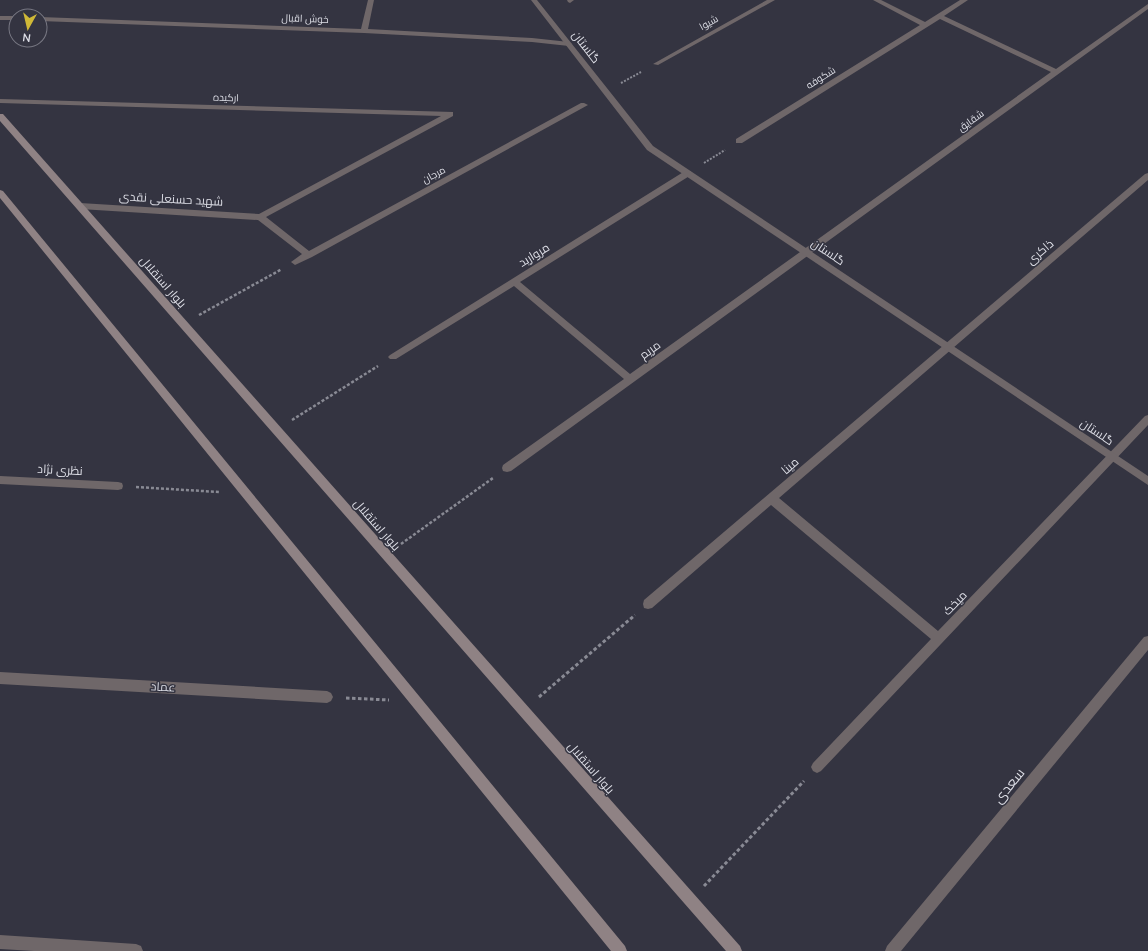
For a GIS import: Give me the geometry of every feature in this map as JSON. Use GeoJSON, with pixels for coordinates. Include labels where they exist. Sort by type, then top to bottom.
{"type":"FeatureCollection","features":[{"type":"Feature","properties":{"kind":"main road","name":"بلوار استقلال"},"geometry":{"type":"LineString","coordinates":[[0,116],[735,951]]}},
{"type":"Feature","properties":{"kind":"main road"},"geometry":{"type":"LineString","coordinates":[[0,193],[620,951]]}},
{"type":"Feature","properties":{"kind":"street"},"geometry":{"type":"LineString","coordinates":[[364,31],[371,0]]}},
{"type":"Feature","properties":{"kind":"street","name":"گلستان"},"geometry":{"type":"LineString","coordinates":[[534,0],[650,148],[1148,481]]}},
{"type":"Feature","properties":{"kind":"street","name":"شیوا"},"geometry":{"type":"LineString","coordinates":[[656,64],[772,0]]}},
{"type":"Feature","properties":{"kind":"street"},"geometry":{"type":"LineString","coordinates":[[876,0],[925,25]]}},
{"type":"Feature","properties":{"kind":"street","name":"شکوفه"},"geometry":{"type":"LineString","coordinates":[[739,141],[965,0]]}},
{"type":"Feature","properties":{"kind":"street","name":"شقایق"},"geometry":{"type":"LineString","coordinates":[[806,252],[1148,6]]}},
{"type":"Feature","properties":{"kind":"street"},"geometry":{"type":"LineString","coordinates":[[939,16],[1056,72]]}},
{"type":"Feature","properties":{"kind":"street","name":"خوش اقبال"},"geometry":{"type":"LineString","coordinates":[[48,19],[364,31],[532,40],[569,44]]}},
{"type":"Feature","properties":{"kind":"street","name":"ارکیده"},"geometry":{"type":"LineString","coordinates":[[0,101],[450,114],[260,217]]}},
{"type":"Feature","properties":{"kind":"street","name":"مرجان"},"geometry":{"type":"LineString","coordinates":[[295,262],[584,106]]}},
{"type":"Feature","properties":{"kind":"street","name":"مروارید"},"geometry":{"type":"LineString","coordinates":[[393,357],[688,173]]}},
{"type":"Feature","properties":{"kind":"street","name":"ذاکری"},"geometry":{"type":"LineString","coordinates":[[948,347],[1148,176]]}},
{"type":"Feature","properties":{"kind":"street","name":"شهید حسنعلی نقدی"},"geometry":{"type":"LineString","coordinates":[[80,206],[260,217]]}},
{"type":"Feature","properties":{"kind":"street"},"geometry":{"type":"LineString","coordinates":[[260,217],[309,254]]}},
{"type":"Feature","properties":{"kind":"street","name":"مریم"},"geometry":{"type":"LineString","coordinates":[[507,468],[806,252]]}},
{"type":"Feature","properties":{"kind":"street"},"geometry":{"type":"LineString","coordinates":[[514,281],[630,379]]}},
{"type":"Feature","properties":{"kind":"street","name":"مینا"},"geometry":{"type":"LineString","coordinates":[[648,604],[948,347]]}},
{"type":"Feature","properties":{"kind":"street","name":"میخک"},"geometry":{"type":"LineString","coordinates":[[817,767],[1148,419]]}},
{"type":"Feature","properties":{"kind":"street","name":"نظری نژاد"},"geometry":{"type":"LineString","coordinates":[[0,480],[118,486]]}},
{"type":"Feature","properties":{"kind":"street"},"geometry":{"type":"LineString","coordinates":[[772,498],[939,639]]}},
{"type":"Feature","properties":{"kind":"street","name":"سعدی"},"geometry":{"type":"LineString","coordinates":[[892,951],[1148,641]]}},
{"type":"Feature","properties":{"kind":"street","name":"عماد"},"geometry":{"type":"LineString","coordinates":[[0,678],[326,697]]}},
{"type":"Feature","properties":{"kind":"street"},"geometry":{"type":"LineString","coordinates":[[0,942],[136,951]]}},
{"type":"Feature","properties":{"kind":"path"},"geometry":{"type":"LineString","coordinates":[[606,92],[656,64]]}},
{"type":"Feature","properties":{"kind":"path"},"geometry":{"type":"LineString","coordinates":[[688,173],[739,141]]}},
{"type":"Feature","properties":{"kind":"path"},"geometry":{"type":"LineString","coordinates":[[183,324],[295,262]]}},
{"type":"Feature","properties":{"kind":"path"},"geometry":{"type":"LineString","coordinates":[[276,430],[393,357]]}},
{"type":"Feature","properties":{"kind":"path"},"geometry":{"type":"LineString","coordinates":[[386,555],[507,468]]}},
{"type":"Feature","properties":{"kind":"path"},"geometry":{"type":"LineString","coordinates":[[118,486],[245,493]]}},
{"type":"Feature","properties":{"kind":"path"},"geometry":{"type":"LineString","coordinates":[[523,711],[648,604]]}},
{"type":"Feature","properties":{"kind":"path"},"geometry":{"type":"LineString","coordinates":[[326,697],[415,701]]}},
{"type":"Feature","properties":{"kind":"path"},"geometry":{"type":"LineString","coordinates":[[690,901],[817,767]]}}]}
